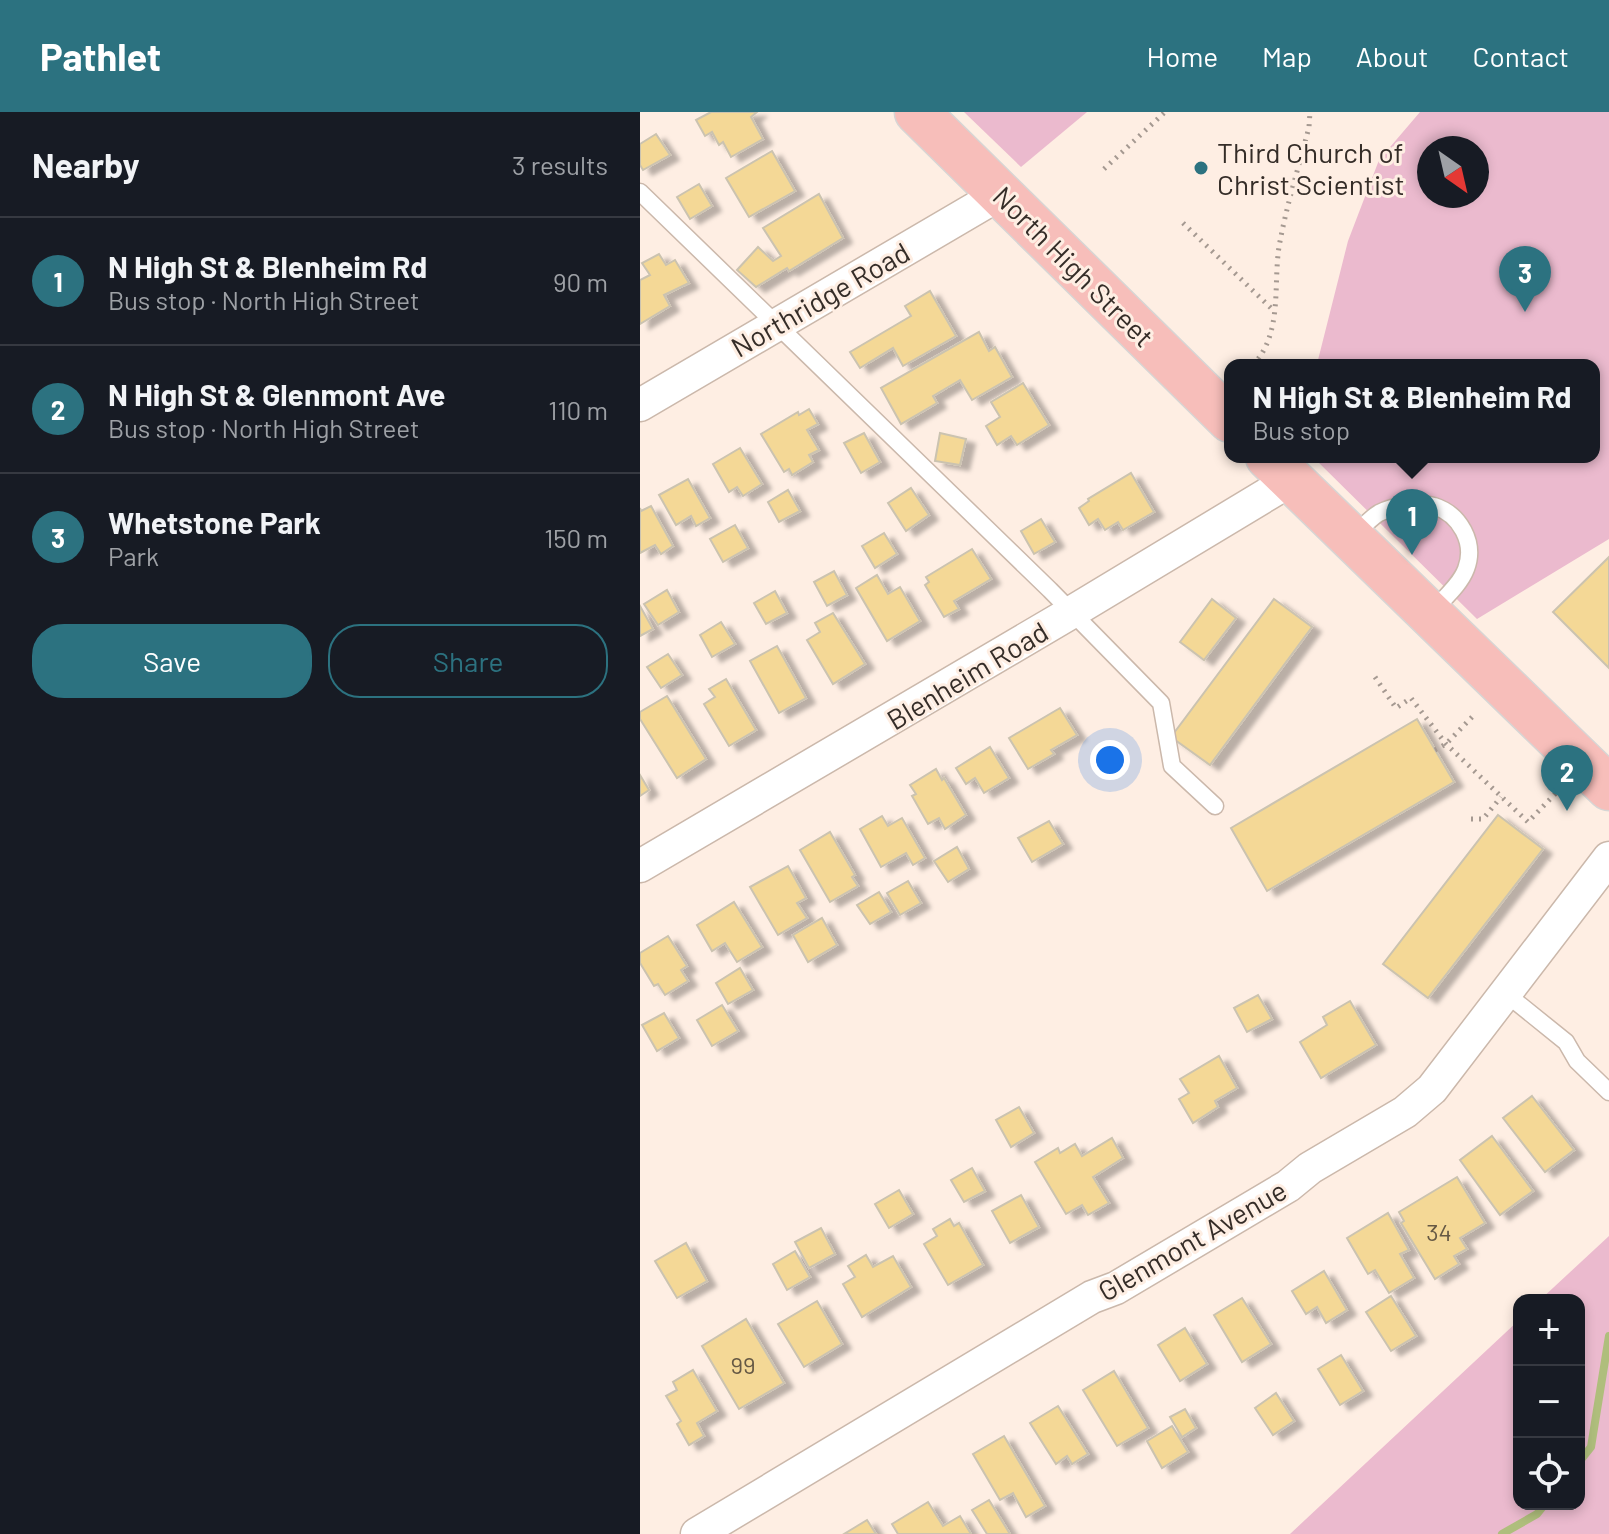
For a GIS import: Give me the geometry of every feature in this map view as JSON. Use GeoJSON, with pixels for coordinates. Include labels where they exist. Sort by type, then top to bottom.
{"type":"FeatureCollection","features":[{"type":"Feature","properties":{"kind":"main road","name":"North High Street"},"geometry":{"type":"LineString","coordinates":[[917,112],[1224,414]]}},
{"type":"Feature","properties":{"kind":"main road"},"geometry":{"type":"LineString","coordinates":[[1279,469],[1609,788]]}},
{"type":"Feature","properties":{"kind":"street","name":"Northridge Road"},"geometry":{"type":"LineString","coordinates":[[640,405],[1000,194]]}},
{"type":"Feature","properties":{"kind":"street","name":"Blenheim Road"},"geometry":{"type":"LineString","coordinates":[[640,866],[1072,612],[1279,469]]}},
{"type":"Feature","properties":{"kind":"street","name":"Glenmont Avenue"},"geometry":{"type":"LineString","coordinates":[[697,1534],[1092,1297],[1116,1288],[1213,1232],[1288,1186],[1310,1168],[1405,1112],[1432,1089],[1609,858]]}},
{"type":"Feature","properties":{"kind":"lane"},"geometry":{"type":"LineString","coordinates":[[640,192],[1072,612],[1161,703],[1172,766],[1215,806]]}},
{"type":"Feature","properties":{"kind":"lane"},"geometry":{"type":"LineString","coordinates":[[1352,538],[1377,514],[1389,510],[1431,505],[1448,512],[1467,538],[1470,553],[1463,575],[1431,613]]}},
{"type":"Feature","properties":{"kind":"lane"},"geometry":{"type":"LineString","coordinates":[[1504,992],[1566,1042],[1577,1061],[1609,1092]]}},
{"type":"Feature","properties":{"kind":"path"},"geometry":{"type":"LineString","coordinates":[[1104,169],[1165,112]]}},
{"type":"Feature","properties":{"kind":"path"},"geometry":{"type":"LineString","coordinates":[[1256,359],[1268,339],[1274,311],[1279,246],[1309,127],[1310,112]]}},
{"type":"Feature","properties":{"kind":"path"},"geometry":{"type":"LineString","coordinates":[[1183,223],[1274,311]]}},
{"type":"Feature","properties":{"kind":"path"},"geometry":{"type":"LineString","coordinates":[[1375,677],[1396,708],[1411,698],[1446,744],[1528,822],[1556,793]]}},
{"type":"Feature","properties":{"kind":"path"},"geometry":{"type":"LineString","coordinates":[[1435,750],[1446,744],[1475,714]]}},
{"type":"Feature","properties":{"kind":"path"},"geometry":{"type":"LineString","coordinates":[[1471,819],[1483,819],[1501,797]]}},
{"type":"Feature","properties":{"kind":"shaded area"},"geometry":{"type":"Polygon","coordinates":[[[964,112],[1087,112],[1021,167],[964,112]]]}},
{"type":"Feature","properties":{"kind":"shaded area"},"geometry":{"type":"Polygon","coordinates":[[[1420,112],[1609,112],[1609,539],[1477,619],[1319,463],[1600,463],[1600,359],[1318,359],[1348,241],[1379,160],[1420,112]]]}},
{"type":"Feature","properties":{"kind":"shaded area"},"geometry":{"type":"Polygon","coordinates":[[[1609,1236],[1609,1534],[1290,1534],[1513,1326],[1513,1510],[1585,1510],[1585,1294],[1546,1294],[1609,1236]]]}},
{"type":"Feature","properties":{"kind":"building"},"geometry":{"type":"Polygon","coordinates":[[[711,112],[757,112],[751,117],[763,139],[731,157],[723,142],[719,145],[712,132],[705,136],[696,120],[711,112]]]}},
{"type":"Feature","properties":{"kind":"building"},"geometry":{"type":"Polygon","coordinates":[[[656,134],[670,155],[643,170],[640,165],[640,144],[656,134]]]}},
{"type":"Feature","properties":{"kind":"building"},"geometry":{"type":"Polygon","coordinates":[[[772,151],[795,191],[749,217],[726,178],[772,151]]]}},
{"type":"Feature","properties":{"kind":"building"},"geometry":{"type":"Polygon","coordinates":[[[699,184],[712,206],[690,219],[677,197],[699,184]]]}},
{"type":"Feature","properties":{"kind":"building"},"geometry":{"type":"Polygon","coordinates":[[[819,194],[843,238],[756,287],[737,270],[758,247],[773,261],[781,256],[763,228],[819,194]]]}},
{"type":"Feature","properties":{"kind":"building"},"geometry":{"type":"Polygon","coordinates":[[[659,254],[666,265],[675,260],[689,283],[664,295],[670,306],[640,324],[640,280],[650,275],[642,263],[659,254]]]}},
{"type":"Feature","properties":{"kind":"building"},"geometry":{"type":"Polygon","coordinates":[[[930,291],[956,336],[903,366],[893,348],[860,368],[850,352],[911,316],[905,306],[930,291]]]}},
{"type":"Feature","properties":{"kind":"building"},"geometry":{"type":"Polygon","coordinates":[[[979,332],[989,351],[995,347],[1012,377],[972,400],[960,380],[933,396],[937,403],[901,424],[881,388],[979,332]]]}},
{"type":"Feature","properties":{"kind":"building"},"geometry":{"type":"Polygon","coordinates":[[[1023,383],[1049,425],[1017,445],[1011,436],[997,445],[986,426],[1000,417],[991,402],[1023,383]]]}},
{"type":"Feature","properties":{"kind":"building"},"geometry":{"type":"Polygon","coordinates":[[[809,409],[818,424],[807,430],[819,450],[809,455],[813,462],[792,475],[789,469],[784,472],[761,434],[798,412],[799,415],[809,409]]]}},
{"type":"Feature","properties":{"kind":"building"},"geometry":{"type":"Polygon","coordinates":[[[864,433],[880,462],[861,473],[844,443],[864,433]]]}},
{"type":"Feature","properties":{"kind":"building"},"geometry":{"type":"Polygon","coordinates":[[[940,433],[966,439],[960,465],[935,461],[940,433]]]}},
{"type":"Feature","properties":{"kind":"building"},"geometry":{"type":"Polygon","coordinates":[[[740,448],[762,484],[743,496],[737,487],[729,492],[713,464],[740,448]]]}},
{"type":"Feature","properties":{"kind":"building"},"geometry":{"type":"Polygon","coordinates":[[[1131,473],[1154,512],[1123,530],[1118,522],[1105,530],[1098,519],[1089,525],[1079,508],[1088,499],[1131,473]]]}},
{"type":"Feature","properties":{"kind":"building"},"geometry":{"type":"Polygon","coordinates":[[[688,479],[710,518],[696,526],[691,516],[676,525],[659,495],[688,479]]]}},
{"type":"Feature","properties":{"kind":"building"},"geometry":{"type":"Polygon","coordinates":[[[911,488],[929,515],[906,531],[888,503],[911,488]]]}},
{"type":"Feature","properties":{"kind":"building"},"geometry":{"type":"Polygon","coordinates":[[[788,490],[800,511],[779,522],[768,502],[788,490]]]}},
{"type":"Feature","properties":{"kind":"building"},"geometry":{"type":"Polygon","coordinates":[[[651,506],[673,546],[661,554],[655,545],[640,553],[640,508],[641,511],[651,506]]]}},
{"type":"Feature","properties":{"kind":"building"},"geometry":{"type":"Polygon","coordinates":[[[1041,519],[1055,542],[1034,554],[1021,531],[1041,519]]]}},
{"type":"Feature","properties":{"kind":"building"},"geometry":{"type":"Polygon","coordinates":[[[735,525],[748,548],[723,562],[710,539],[735,525]]]}},
{"type":"Feature","properties":{"kind":"building"},"geometry":{"type":"Polygon","coordinates":[[[884,533],[897,554],[875,568],[862,546],[884,533]]]}},
{"type":"Feature","properties":{"kind":"building"},"geometry":{"type":"Polygon","coordinates":[[[972,549],[991,579],[954,601],[959,609],[944,617],[925,585],[929,582],[926,577],[972,549]]]}},
{"type":"Feature","properties":{"kind":"building"},"geometry":{"type":"Polygon","coordinates":[[[1609,557],[1609,668],[1553,612],[1609,557]]]}},
{"type":"Feature","properties":{"kind":"building"},"geometry":{"type":"Polygon","coordinates":[[[834,571],[847,595],[827,606],[814,582],[834,571]]]}},
{"type":"Feature","properties":{"kind":"building"},"geometry":{"type":"Polygon","coordinates":[[[877,575],[888,594],[900,587],[920,621],[887,641],[856,588],[877,575]]]}},
{"type":"Feature","properties":{"kind":"building"},"geometry":{"type":"Polygon","coordinates":[[[667,590],[679,612],[658,625],[644,604],[667,590]]]}},
{"type":"Feature","properties":{"kind":"building"},"geometry":{"type":"Polygon","coordinates":[[[775,591],[787,613],[766,624],[754,603],[775,591]]]}},
{"type":"Feature","properties":{"kind":"building"},"geometry":{"type":"Polygon","coordinates":[[[1212,599],[1236,618],[1204,660],[1180,642],[1212,599]]]}},
{"type":"Feature","properties":{"kind":"building"},"geometry":{"type":"Polygon","coordinates":[[[1274,599],[1312,627],[1210,765],[1171,737],[1274,599]]]}},
{"type":"Feature","properties":{"kind":"building"},"geometry":{"type":"Polygon","coordinates":[[[640,606],[653,629],[640,636],[640,606]]]}},
{"type":"Feature","properties":{"kind":"building"},"geometry":{"type":"Polygon","coordinates":[[[833,613],[865,664],[833,684],[807,640],[820,632],[815,623],[833,613]]]}},
{"type":"Feature","properties":{"kind":"building"},"geometry":{"type":"Polygon","coordinates":[[[721,622],[735,644],[712,657],[700,635],[721,622]]]}},
{"type":"Feature","properties":{"kind":"building"},"geometry":{"type":"Polygon","coordinates":[[[777,646],[806,698],[779,713],[750,661],[777,646]]]}},
{"type":"Feature","properties":{"kind":"building"},"geometry":{"type":"Polygon","coordinates":[[[668,654],[682,675],[661,688],[647,667],[668,654]]]}},
{"type":"Feature","properties":{"kind":"building"},"geometry":{"type":"Polygon","coordinates":[[[726,679],[756,730],[729,746],[704,704],[715,697],[709,689],[726,679]]]}},
{"type":"Feature","properties":{"kind":"building"},"geometry":{"type":"Polygon","coordinates":[[[667,696],[706,759],[677,778],[640,719],[640,712],[667,696]]]}},
{"type":"Feature","properties":{"kind":"building"},"geometry":{"type":"Polygon","coordinates":[[[1060,708],[1077,735],[1051,750],[1054,754],[1028,769],[1009,738],[1060,708]]]}},
{"type":"Feature","properties":{"kind":"building"},"geometry":{"type":"Polygon","coordinates":[[[1417,719],[1454,782],[1267,891],[1231,828],[1417,719]]]}},
{"type":"Feature","properties":{"kind":"building"},"geometry":{"type":"Polygon","coordinates":[[[990,747],[1009,778],[984,793],[975,778],[966,784],[956,768],[990,747]]]}},
{"type":"Feature","properties":{"kind":"building"},"geometry":{"type":"Polygon","coordinates":[[[936,769],[966,815],[945,829],[939,818],[928,824],[912,796],[916,794],[910,785],[936,769]]]}},
{"type":"Feature","properties":{"kind":"building"},"geometry":{"type":"Polygon","coordinates":[[[640,775],[649,790],[640,796],[640,775]]]}},
{"type":"Feature","properties":{"kind":"building"},"geometry":{"type":"Polygon","coordinates":[[[1498,815],[1543,849],[1428,998],[1383,964],[1498,815]]]}},
{"type":"Feature","properties":{"kind":"building"},"geometry":{"type":"Polygon","coordinates":[[[882,816],[888,826],[902,818],[925,858],[913,865],[906,853],[881,867],[860,829],[882,816]]]}},
{"type":"Feature","properties":{"kind":"building"},"geometry":{"type":"Polygon","coordinates":[[[1049,821],[1063,844],[1032,862],[1018,838],[1049,821]]]}},
{"type":"Feature","properties":{"kind":"building"},"geometry":{"type":"Polygon","coordinates":[[[830,832],[855,875],[852,877],[858,886],[830,902],[800,850],[830,832]]]}},
{"type":"Feature","properties":{"kind":"building"},"geometry":{"type":"Polygon","coordinates":[[[957,847],[969,869],[948,882],[934,861],[957,847]]]}},
{"type":"Feature","properties":{"kind":"building"},"geometry":{"type":"Polygon","coordinates":[[[788,866],[806,898],[797,903],[807,918],[778,935],[750,887],[788,866]]]}},
{"type":"Feature","properties":{"kind":"building"},"geometry":{"type":"Polygon","coordinates":[[[908,881],[921,903],[900,915],[887,893],[908,881]]]}},
{"type":"Feature","properties":{"kind":"building"},"geometry":{"type":"Polygon","coordinates":[[[879,892],[891,912],[870,924],[857,905],[879,892]]]}},
{"type":"Feature","properties":{"kind":"building"},"geometry":{"type":"Polygon","coordinates":[[[734,902],[762,947],[737,962],[725,943],[712,951],[697,925],[734,902]]]}},
{"type":"Feature","properties":{"kind":"building"},"geometry":{"type":"Polygon","coordinates":[[[822,918],[837,945],[808,962],[793,935],[822,918]]]}},
{"type":"Feature","properties":{"kind":"building"},"geometry":{"type":"Polygon","coordinates":[[[668,936],[687,966],[681,970],[688,981],[665,995],[658,984],[654,986],[640,963],[640,953],[668,936]]]}},
{"type":"Feature","properties":{"kind":"building"},"geometry":{"type":"Polygon","coordinates":[[[740,968],[753,990],[728,1004],[716,983],[740,968]]]}},
{"type":"Feature","properties":{"kind":"building"},"geometry":{"type":"Polygon","coordinates":[[[1258,995],[1272,1019],[1247,1032],[1234,1008],[1258,995]]]}},
{"type":"Feature","properties":{"kind":"building"},"geometry":{"type":"Polygon","coordinates":[[[1350,1001],[1376,1045],[1321,1078],[1300,1042],[1327,1025],[1323,1017],[1350,1001]]]}},
{"type":"Feature","properties":{"kind":"building"},"geometry":{"type":"Polygon","coordinates":[[[722,1005],[738,1031],[712,1046],[697,1020],[722,1005]]]}},
{"type":"Feature","properties":{"kind":"building"},"geometry":{"type":"Polygon","coordinates":[[[664,1013],[679,1038],[657,1051],[642,1025],[664,1013]]]}},
{"type":"Feature","properties":{"kind":"building"},"geometry":{"type":"Polygon","coordinates":[[[1219,1056],[1237,1088],[1215,1101],[1218,1107],[1193,1123],[1179,1099],[1189,1093],[1180,1079],[1219,1056]]]}},
{"type":"Feature","properties":{"kind":"building"},"geometry":{"type":"Polygon","coordinates":[[[1532,1096],[1574,1150],[1545,1172],[1503,1118],[1532,1096]]]}},
{"type":"Feature","properties":{"kind":"building"},"geometry":{"type":"Polygon","coordinates":[[[1019,1107],[1034,1133],[1011,1147],[996,1120],[1019,1107]]]}},
{"type":"Feature","properties":{"kind":"building"},"geometry":{"type":"Polygon","coordinates":[[[1492,1136],[1533,1191],[1500,1215],[1460,1160],[1492,1136]]]}},
{"type":"Feature","properties":{"kind":"building"},"geometry":{"type":"Polygon","coordinates":[[[1112,1138],[1123,1158],[1093,1177],[1109,1203],[1088,1215],[1082,1205],[1066,1214],[1035,1162],[1058,1148],[1060,1153],[1075,1144],[1082,1156],[1112,1138]]]}},
{"type":"Feature","properties":{"kind":"building"},"geometry":{"type":"Polygon","coordinates":[[[972,1168],[985,1191],[964,1202],[951,1180],[972,1168]]]}},
{"type":"Feature","properties":{"kind":"building"},"geometry":{"type":"Polygon","coordinates":[[[1457,1177],[1485,1223],[1460,1238],[1467,1249],[1454,1256],[1459,1264],[1435,1279],[1401,1223],[1404,1221],[1399,1212],[1457,1177]]]}},
{"type":"Feature","properties":{"kind":"building"},"geometry":{"type":"Polygon","coordinates":[[[899,1190],[913,1214],[889,1228],[875,1204],[899,1190]]]}},
{"type":"Feature","properties":{"kind":"building"},"geometry":{"type":"Polygon","coordinates":[[[1021,1195],[1039,1227],[1010,1243],[992,1211],[1021,1195]]]}},
{"type":"Feature","properties":{"kind":"building"},"geometry":{"type":"Polygon","coordinates":[[[1388,1213],[1409,1250],[1400,1254],[1414,1278],[1389,1293],[1375,1270],[1368,1274],[1347,1238],[1388,1213]]]}},
{"type":"Feature","properties":{"kind":"building"},"geometry":{"type":"Polygon","coordinates":[[[950,1219],[954,1226],[959,1223],[983,1265],[948,1285],[924,1244],[937,1236],[933,1229],[950,1219]]]}},
{"type":"Feature","properties":{"kind":"building"},"geometry":{"type":"Polygon","coordinates":[[[821,1228],[835,1254],[809,1268],[795,1242],[821,1228]]]}},
{"type":"Feature","properties":{"kind":"building"},"geometry":{"type":"Polygon","coordinates":[[[686,1243],[707,1281],[677,1298],[655,1261],[686,1243]]]}},
{"type":"Feature","properties":{"kind":"building"},"geometry":{"type":"Polygon","coordinates":[[[795,1251],[810,1277],[787,1290],[773,1264],[795,1251]]]}},
{"type":"Feature","properties":{"kind":"building"},"geometry":{"type":"Polygon","coordinates":[[[866,1255],[873,1267],[893,1256],[911,1287],[862,1317],[843,1284],[855,1277],[848,1266],[866,1255]]]}},
{"type":"Feature","properties":{"kind":"building"},"geometry":{"type":"Polygon","coordinates":[[[1324,1271],[1347,1310],[1326,1323],[1317,1307],[1306,1314],[1292,1291],[1324,1271]]]}},
{"type":"Feature","properties":{"kind":"building"},"geometry":{"type":"Polygon","coordinates":[[[1391,1296],[1416,1336],[1391,1351],[1366,1312],[1391,1296]]]}},
{"type":"Feature","properties":{"kind":"building"},"geometry":{"type":"Polygon","coordinates":[[[1242,1298],[1271,1344],[1242,1362],[1214,1315],[1242,1298]]]}},
{"type":"Feature","properties":{"kind":"building"},"geometry":{"type":"Polygon","coordinates":[[[817,1301],[842,1344],[804,1367],[778,1324],[817,1301]]]}},
{"type":"Feature","properties":{"kind":"building"},"geometry":{"type":"Polygon","coordinates":[[[746,1319],[784,1383],[739,1409],[702,1346],[746,1319]]]}},
{"type":"Feature","properties":{"kind":"building"},"geometry":{"type":"Polygon","coordinates":[[[1185,1328],[1207,1364],[1180,1381],[1158,1345],[1185,1328]]]}},
{"type":"Feature","properties":{"kind":"building"},"geometry":{"type":"Polygon","coordinates":[[[1341,1355],[1363,1391],[1340,1405],[1318,1369],[1341,1355]]]}},
{"type":"Feature","properties":{"kind":"building"},"geometry":{"type":"Polygon","coordinates":[[[693,1370],[717,1411],[697,1423],[704,1436],[689,1445],[677,1424],[681,1421],[666,1396],[677,1390],[673,1382],[693,1370]]]}},
{"type":"Feature","properties":{"kind":"building"},"geometry":{"type":"Polygon","coordinates":[[[1114,1371],[1148,1428],[1117,1446],[1083,1390],[1114,1371]]]}},
{"type":"Feature","properties":{"kind":"building"},"geometry":{"type":"Polygon","coordinates":[[[1276,1393],[1294,1421],[1273,1435],[1255,1408],[1276,1393]]]}},
{"type":"Feature","properties":{"kind":"building"},"geometry":{"type":"Polygon","coordinates":[[[1058,1406],[1088,1454],[1072,1464],[1067,1456],[1056,1464],[1030,1423],[1058,1406]]]}},
{"type":"Feature","properties":{"kind":"building"},"geometry":{"type":"Polygon","coordinates":[[[1185,1409],[1196,1428],[1182,1437],[1170,1417],[1185,1409]]]}},
{"type":"Feature","properties":{"kind":"building"},"geometry":{"type":"Polygon","coordinates":[[[1172,1426],[1188,1452],[1162,1468],[1147,1441],[1172,1426]]]}},
{"type":"Feature","properties":{"kind":"building"},"geometry":{"type":"Polygon","coordinates":[[[1004,1436],[1045,1506],[1026,1517],[1013,1493],[1000,1500],[973,1454],[1004,1436]]]}},
{"type":"Feature","properties":{"kind":"building"},"geometry":{"type":"Polygon","coordinates":[[[989,1500],[1010,1534],[987,1534],[972,1510],[989,1500]]]}},
{"type":"Feature","properties":{"kind":"building"},"geometry":{"type":"Polygon","coordinates":[[[928,1502],[943,1526],[960,1516],[971,1534],[898,1534],[892,1524],[928,1502]]]}},
{"type":"Feature","properties":{"kind":"building"},"geometry":{"type":"Polygon","coordinates":[[[867,1520],[876,1534],[844,1534],[867,1520]]]}},
{"type":"Feature","properties":{"kind":"waterway"},"geometry":{"type":"LineString","coordinates":[[1585,1454],[1591,1447],[1609,1336]]}},
{"type":"Feature","properties":{"kind":"waterway"},"geometry":{"type":"LineString","coordinates":[[1502,1534],[1540,1510]]}},
{"type":"Feature","properties":{"kind":"place","name":"Third Church of Christ Scientist"},"geometry":{"type":"Point","coordinates":[1201,168]}},
{"type":"Feature","properties":{"kind":"place","name":"Whetstone Park"},"geometry":{"type":"Point","coordinates":[1525,312]}},
{"type":"Feature","properties":{"kind":"place","name":"N High St & Blenheim Rd"},"geometry":{"type":"Point","coordinates":[1412,555]}},
{"type":"Feature","properties":{"kind":"place","name":"N High St & Glenmont Ave"},"geometry":{"type":"Point","coordinates":[1567,811]}}]}
